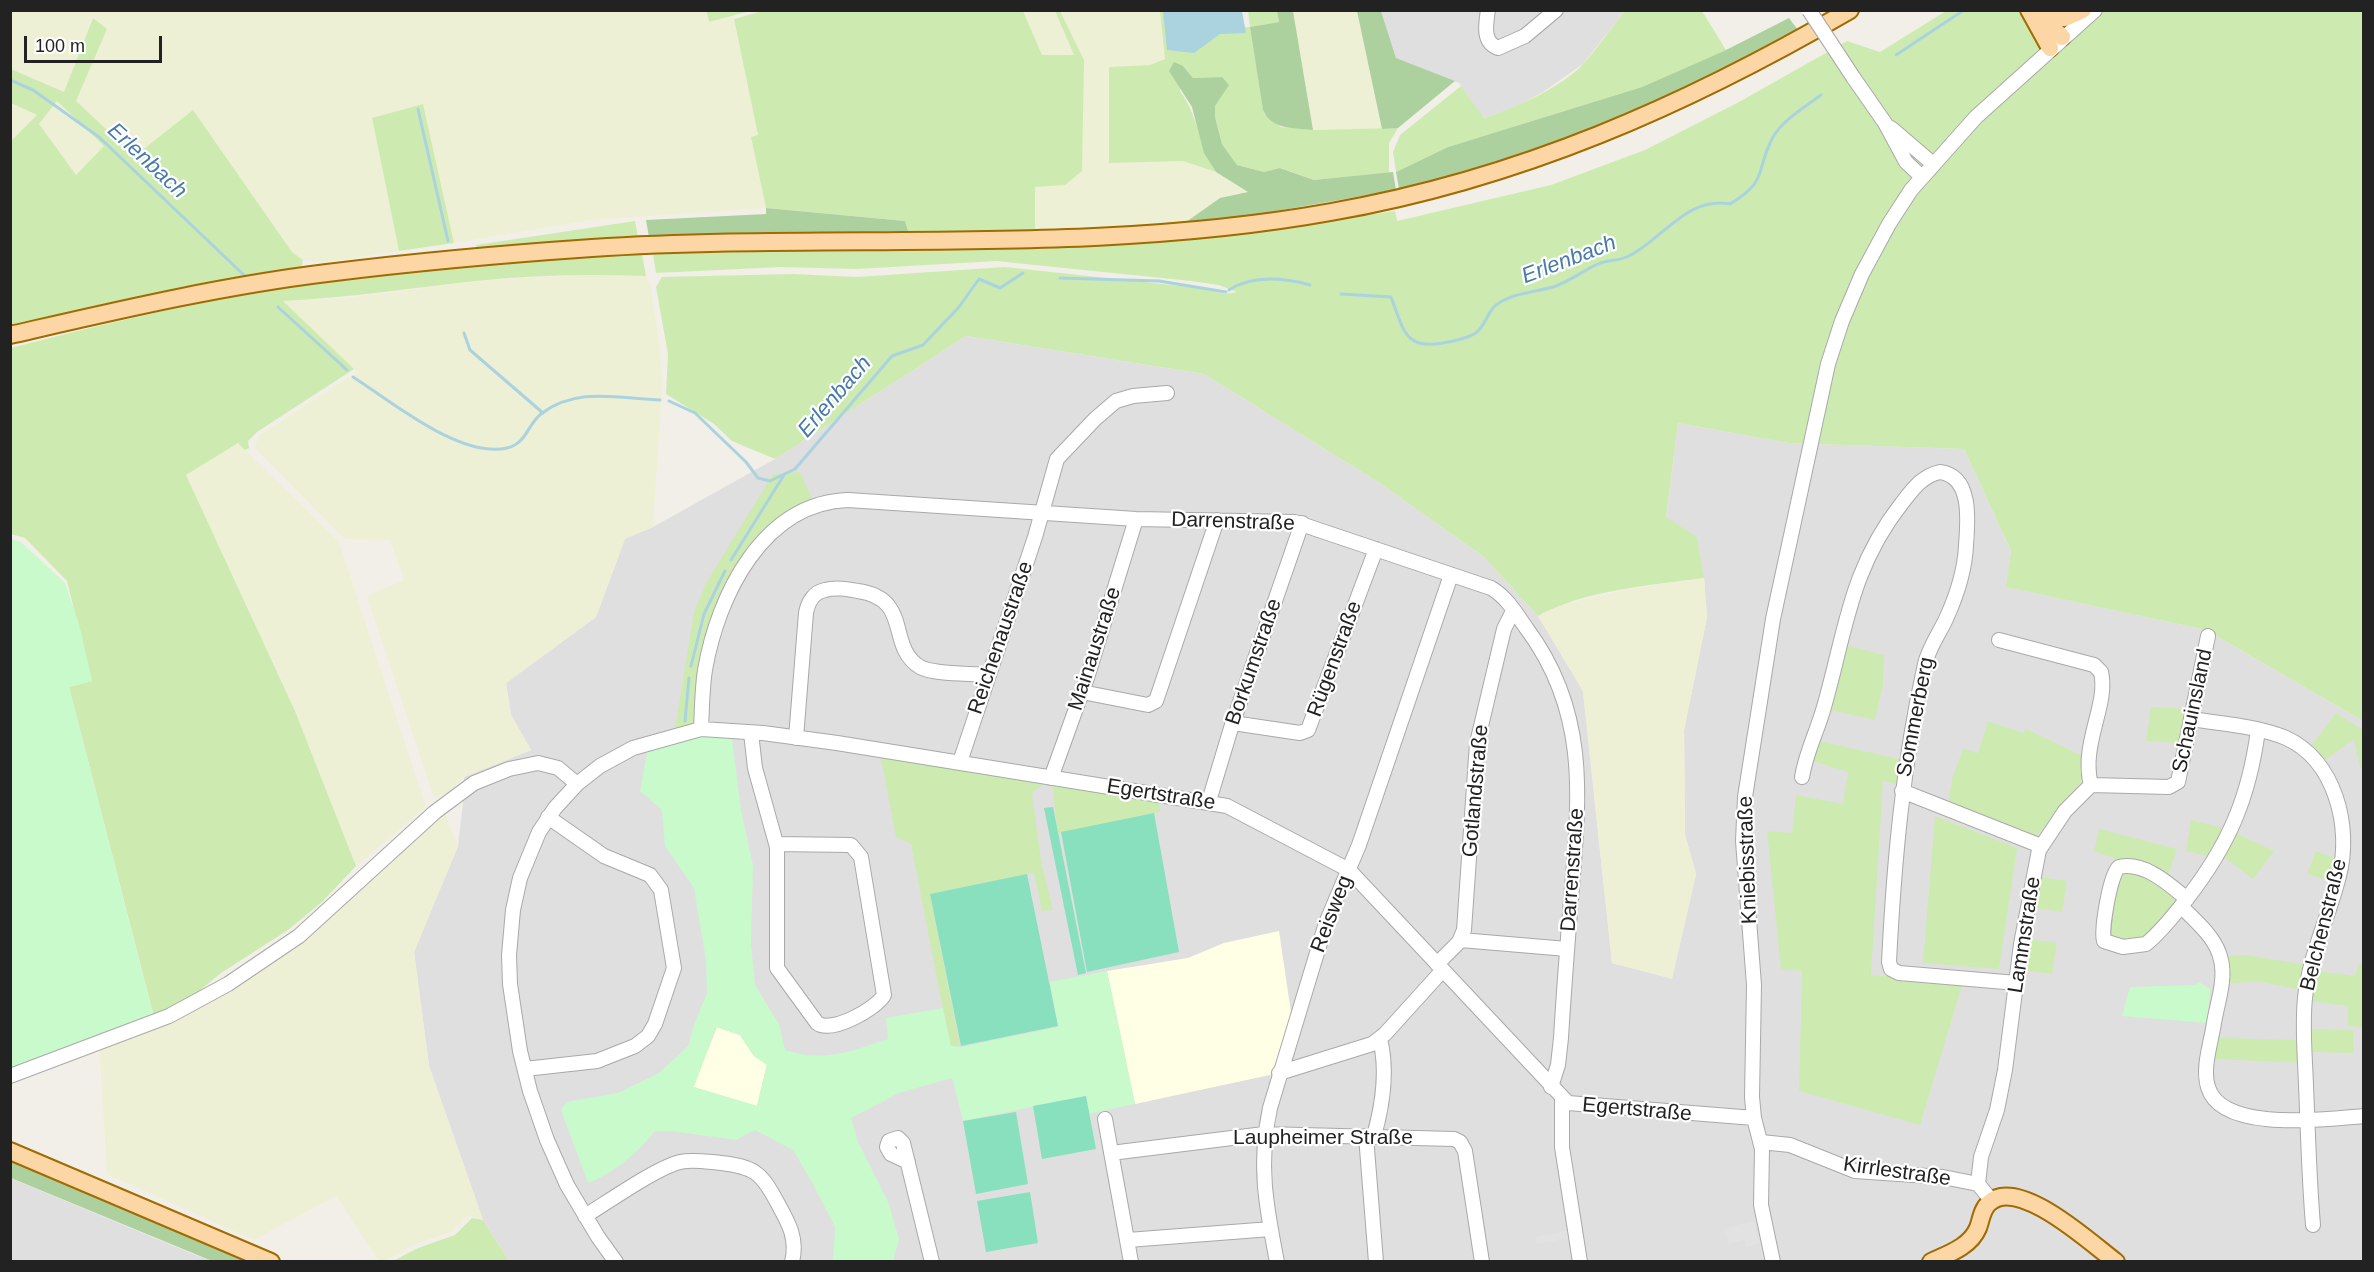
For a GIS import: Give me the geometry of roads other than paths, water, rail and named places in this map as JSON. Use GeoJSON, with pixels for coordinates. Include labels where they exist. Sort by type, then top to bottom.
{"type":"FeatureCollection","features":[{"type":"Feature","properties":{"kind":"main road"},"geometry":{"type":"LineString","coordinates":[[10,335],[178,297],[303,277],[485,258],[595,248],[1110,235],[1214,228],[1333,212],[1469,180],[1589,141],[1705,90],[1850,10]]}},
{"type":"Feature","properties":{"kind":"main road"},"geometry":{"type":"LineString","coordinates":[[2034,13],[2065,18],[2084,10]]}},
{"type":"Feature","properties":{"kind":"main road"},"geometry":{"type":"LineString","coordinates":[[2034,13],[2056,42]]}},
{"type":"Feature","properties":{"kind":"main road"},"geometry":{"type":"LineString","coordinates":[[10,1150],[271,1262]]}},
{"type":"Feature","properties":{"kind":"main road"},"geometry":{"type":"LineString","coordinates":[[1931,1262],[1967,1243],[1975,1233],[1984,1210],[1992,1201],[2010,1197],[2037,1206],[2064,1222],[2116,1262]]}},
{"type":"Feature","properties":{"kind":"street"},"geometry":{"type":"LineString","coordinates":[[1488,10],[1486,30],[1490,45],[1498,48],[1516,42],[1543,24],[1556,10]]}},
{"type":"Feature","properties":{"kind":"street"},"geometry":{"type":"LineString","coordinates":[[1809,10],[1885,123],[1906,162],[1922,177]]}},
{"type":"Feature","properties":{"kind":"street","name":"Kniebisstraße"},"geometry":{"type":"LineString","coordinates":[[1773,1262],[1761,1205],[1761,1142],[1754,1118],[1750,1058],[1753,974],[1743,841],[1745,797],[1773,620],[1822,390],[1837,334],[1859,281],[1889,224],[1922,177],[1976,117],[2056,42],[2095,10]]}},
{"type":"Feature","properties":{"kind":"street"},"geometry":{"type":"LineString","coordinates":[[1885,123],[1932,164]]}},
{"type":"Feature","properties":{"kind":"street","name":"Reichenaustraße"},"geometry":{"type":"LineString","coordinates":[[960,762],[1042,513],[1057,459],[1110,405],[1124,398],[1167,393]]}},
{"type":"Feature","properties":{"kind":"street","name":"Sommerberg"},"geometry":{"type":"LineString","coordinates":[[1802,777],[1809,746],[1824,708],[1851,598],[1863,564],[1883,528],[1913,489],[1926,477],[1947,473],[1958,479],[1964,492],[1967,523],[1965,560],[1953,604],[1925,661],[1902,791],[1889,957],[1891,969],[1903,973],[2016,983]]}},
{"type":"Feature","properties":{"kind":"street","name":"Darrenstraße"},"geometry":{"type":"LineString","coordinates":[[701,729],[705,671],[719,621],[733,589],[770,531],[790,516],[815,505],[848,501],[1136,519],[1302,524],[1495,591],[1540,647],[1556,677],[1571,722],[1576,749],[1578,791],[1559,1058],[1551,1087]]}},
{"type":"Feature","properties":{"kind":"street","name":"Mainaustraße"},"geometry":{"type":"LineString","coordinates":[[1051,778],[1082,692],[1132,538],[1136,519]]}},
{"type":"Feature","properties":{"kind":"street"},"geometry":{"type":"LineString","coordinates":[[1082,692],[1148,705],[1156,701],[1217,520]]}},
{"type":"Feature","properties":{"kind":"street","name":"Borkumstraße"},"geometry":{"type":"LineString","coordinates":[[1209,801],[1233,723],[1302,524]]}},
{"type":"Feature","properties":{"kind":"street","name":"Rügenstraße"},"geometry":{"type":"LineString","coordinates":[[1233,723],[1300,733],[1308,730],[1376,549]]}},
{"type":"Feature","properties":{"kind":"street","name":"Reisweg"},"geometry":{"type":"LineString","coordinates":[[1277,1262],[1263,1185],[1264,1134],[1279,1073],[1326,923],[1349,870],[1451,575]]}},
{"type":"Feature","properties":{"kind":"street"},"geometry":{"type":"LineString","coordinates":[[796,738],[806,613],[811,599],[822,590],[856,590],[882,598],[893,612],[908,654],[921,667],[933,671],[988,675]]}},
{"type":"Feature","properties":{"kind":"street","name":"Gotlandstraße"},"geometry":{"type":"LineString","coordinates":[[1461,940],[1466,914],[1477,744],[1504,628],[1513,611]]}},
{"type":"Feature","properties":{"kind":"street","name":"Schauinsland"},"geometry":{"type":"LineString","coordinates":[[2091,785],[2175,785],[2180,778],[2208,636]]}},
{"type":"Feature","properties":{"kind":"street"},"geometry":{"type":"LineString","coordinates":[[1999,640],[2094,665],[2101,672],[2102,685],[2088,758],[2091,785]]}},
{"type":"Feature","properties":{"kind":"street","name":"Belchenstraße"},"geometry":{"type":"LineString","coordinates":[[2192,720],[2258,730],[2289,740],[2311,756],[2331,786],[2341,819],[2341,867],[2312,962],[2305,999],[2307,1120],[2313,1225]]}},
{"type":"Feature","properties":{"kind":"street","name":"Egertstraße"},"geometry":{"type":"LineString","coordinates":[[616,1262],[585,1216],[547,1140],[525,1069],[510,984],[510,932],[520,878],[534,842],[548,817],[577,784],[600,766],[633,748],[701,729],[796,738],[960,762],[1209,801],[1240,812],[1349,870],[1562,1099],[1573,1105],[1754,1118]]}},
{"type":"Feature","properties":{"kind":"street"},"geometry":{"type":"LineString","coordinates":[[2258,730],[2248,784],[2233,829],[2214,864],[2184,903],[2141,947],[2114,946],[2104,941],[2103,929],[2112,880],[2119,867],[2127,866],[2158,876],[2184,903],[2213,940],[2222,967],[2206,1072],[2211,1094],[2219,1104],[2234,1113],[2270,1119],[2307,1120],[2364,1116]]}},
{"type":"Feature","properties":{"kind":"street"},"geometry":{"type":"LineString","coordinates":[[751,733],[755,768],[776,844],[776,963],[783,980],[823,1027],[833,1026],[867,1010],[879,1002],[884,995],[859,851],[851,844],[776,844]]}},
{"type":"Feature","properties":{"kind":"street"},"geometry":{"type":"LineString","coordinates":[[10,1076],[169,1016],[228,984],[299,936],[435,812],[474,783],[509,769],[538,763],[558,768],[577,784]]}},
{"type":"Feature","properties":{"kind":"street","name":"Lammstraße"},"geometry":{"type":"LineString","coordinates":[[1978,1184],[1981,1157],[2000,1099],[2024,930],[2041,846],[2065,811],[2091,785]]}},
{"type":"Feature","properties":{"kind":"street"},"geometry":{"type":"LineString","coordinates":[[1902,791],[2041,846]]}},
{"type":"Feature","properties":{"kind":"street"},"geometry":{"type":"LineString","coordinates":[[525,1069],[597,1060],[639,1043],[655,1024],[674,968],[661,890],[655,879],[603,856],[548,817]]}},
{"type":"Feature","properties":{"kind":"street"},"geometry":{"type":"LineString","coordinates":[[1279,1073],[1367,1046],[1380,1039],[1461,940],[1567,949]]}},
{"type":"Feature","properties":{"kind":"street"},"geometry":{"type":"LineString","coordinates":[[1376,1262],[1370,1136],[1381,1109],[1384,1084],[1380,1039]]}},
{"type":"Feature","properties":{"kind":"street"},"geometry":{"type":"LineString","coordinates":[[1562,1099],[1562,1147],[1580,1262]]}},
{"type":"Feature","properties":{"kind":"street"},"geometry":{"type":"LineString","coordinates":[[1105,1119],[1131,1262]]}},
{"type":"Feature","properties":{"kind":"street","name":"Laupheimer Straße"},"geometry":{"type":"LineString","coordinates":[[1112,1153],[1264,1134],[1451,1139],[1462,1144],[1482,1262]]}},
{"type":"Feature","properties":{"kind":"street","name":"Kirrlestraße"},"geometry":{"type":"LineString","coordinates":[[1761,1142],[1791,1145],[1855,1171],[1943,1177],[1978,1184],[1992,1201]]}},
{"type":"Feature","properties":{"kind":"street"},"geometry":{"type":"LineString","coordinates":[[585,1216],[679,1162],[703,1161],[743,1166],[754,1169],[762,1178],[789,1224],[795,1240],[792,1262]]}},
{"type":"Feature","properties":{"kind":"street"},"geometry":{"type":"LineString","coordinates":[[908,1162],[932,1262]]}},
{"type":"Feature","properties":{"kind":"street"},"geometry":{"type":"LineString","coordinates":[[1128,1240],[1271,1229]]}},
{"type":"Feature","properties":{"kind":"water"},"geometry":{"type":"Polygon","coordinates":[[[1163,11],[1242,11],[1246,33],[1220,34],[1194,53],[1167,50],[1163,11]]]}},
{"type":"Feature","properties":{"kind":"waterway","name":"Erlenbach"},"geometry":{"type":"LineString","coordinates":[[1896,55],[1964,10]]}},
{"type":"Feature","properties":{"kind":"waterway","name":"Erlenbach"},"geometry":{"type":"LineString","coordinates":[[10,80],[33,90],[99,137],[247,278]]}},
{"type":"Feature","properties":{"kind":"waterway","name":"Erlenbach"},"geometry":{"type":"LineString","coordinates":[[1341,294],[1391,297],[1403,329],[1414,341],[1434,344],[1468,337],[1478,331],[1493,308],[1502,301],[1516,295],[1553,287],[1598,264],[1629,256],[1688,212],[1715,203],[1730,204],[1742,196],[1756,182],[1776,132],[1821,95]]}},
{"type":"Feature","properties":{"kind":"waterway"},"geometry":{"type":"LineString","coordinates":[[418,109],[448,241]]}},
{"type":"Feature","properties":{"kind":"waterway","name":"Erlenbach"},"geometry":{"type":"LineString","coordinates":[[669,401],[695,413],[746,462],[758,478],[770,481],[795,469],[892,356],[923,345],[959,307],[979,279],[1000,288],[1023,273]]}},
{"type":"Feature","properties":{"kind":"waterway","name":"Erlenbach"},"geometry":{"type":"LineString","coordinates":[[1060,278],[1159,281],[1226,292]]}},
{"type":"Feature","properties":{"kind":"waterway","name":"Erlenbach"},"geometry":{"type":"LineString","coordinates":[[1229,290],[1248,282],[1268,279],[1310,285]]}},
{"type":"Feature","properties":{"kind":"waterway","name":"Erlenbach"},"geometry":{"type":"LineString","coordinates":[[278,307],[347,370]]}},
{"type":"Feature","properties":{"kind":"waterway"},"geometry":{"type":"LineString","coordinates":[[464,333],[470,350],[543,413]]}},
{"type":"Feature","properties":{"kind":"waterway","name":"Erlenbach"},"geometry":{"type":"LineString","coordinates":[[353,377],[427,426],[468,445],[488,449],[514,446],[523,438],[536,418],[555,405],[569,400],[599,396],[660,400]]}},
{"type":"Feature","properties":{"kind":"waterway"},"geometry":{"type":"LineString","coordinates":[[731,560],[784,475]]}},
{"type":"Feature","properties":{"kind":"waterway"},"geometry":{"type":"LineString","coordinates":[[691,666],[704,614],[725,571]]}},
{"type":"Feature","properties":{"kind":"waterway"},"geometry":{"type":"LineString","coordinates":[[685,721],[689,678]]}}]}
